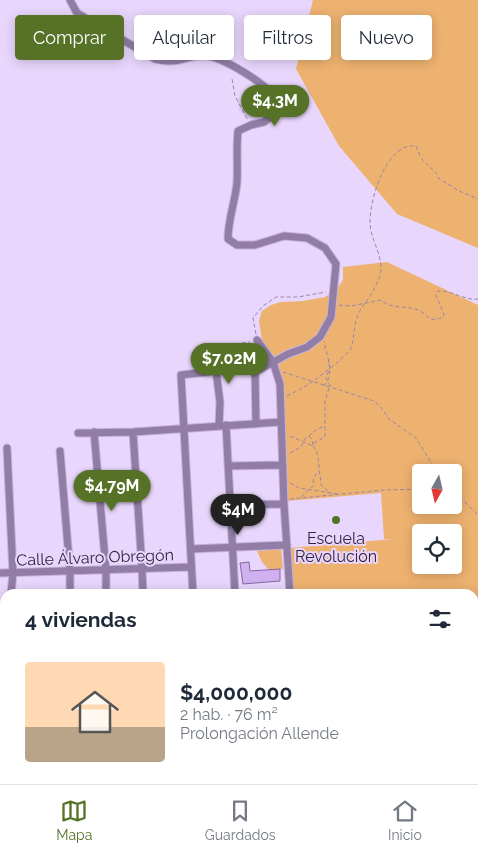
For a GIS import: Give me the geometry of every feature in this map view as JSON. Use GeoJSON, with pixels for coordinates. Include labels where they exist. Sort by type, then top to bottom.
{"type":"FeatureCollection","features":[{"type":"Feature","properties":{"kind":"street"},"geometry":{"type":"LineString","coordinates":[[70,0],[77,13],[155,59],[168,62],[204,55],[218,58],[268,90],[276,101],[277,111],[264,122],[238,131],[237,183],[228,229],[228,239],[237,245],[254,245],[284,236],[307,238],[325,248],[336,264],[331,317],[322,333],[308,347],[288,354],[255,372],[256,424]]}},
{"type":"Feature","properties":{"kind":"street"},"geometry":{"type":"LineString","coordinates":[[257,340],[273,362],[280,384],[284,503],[290,589]]}},
{"type":"Feature","properties":{"kind":"street"},"geometry":{"type":"LineString","coordinates":[[193,589],[181,375],[216,371],[228,466],[234,589]]}},
{"type":"Feature","properties":{"kind":"street"},"geometry":{"type":"LineString","coordinates":[[78,433],[133,432],[282,422]]}},
{"type":"Feature","properties":{"kind":"street"},"geometry":{"type":"LineString","coordinates":[[94,432],[106,589]]}},
{"type":"Feature","properties":{"kind":"street"},"geometry":{"type":"LineString","coordinates":[[133,432],[143,589]]}},
{"type":"Feature","properties":{"kind":"street"},"geometry":{"type":"LineString","coordinates":[[8,448],[12,589]]}},
{"type":"Feature","properties":{"kind":"street"},"geometry":{"type":"LineString","coordinates":[[60,451],[70,589]]}},
{"type":"Feature","properties":{"kind":"street"},"geometry":{"type":"LineString","coordinates":[[228,466],[283,461]]}},
{"type":"Feature","properties":{"kind":"street"},"geometry":{"type":"LineString","coordinates":[[230,505],[284,503]]}},
{"type":"Feature","properties":{"kind":"street","name":"Calle Álvaro Obregón"},"geometry":{"type":"LineString","coordinates":[[191,548],[286,545]]}},
{"type":"Feature","properties":{"kind":"street","name":"Calle Álvaro Obregón"},"geometry":{"type":"LineString","coordinates":[[0,574],[192,567]]}},
{"type":"Feature","properties":{"kind":"path"},"geometry":{"type":"LineString","coordinates":[[232,78],[235,96],[251,125]]}},
{"type":"Feature","properties":{"kind":"path"},"geometry":{"type":"LineString","coordinates":[[281,398],[303,388],[350,351],[358,314],[370,297],[379,278],[381,268],[370,230],[370,221],[373,196],[384,169],[390,160],[401,149],[407,146],[416,146],[421,158],[438,175],[438,178],[459,191],[478,199]]}},
{"type":"Feature","properties":{"kind":"path"},"geometry":{"type":"LineString","coordinates":[[216,371],[217,360],[228,346],[257,340],[253,318],[263,306],[276,297],[298,297],[333,290]]}},
{"type":"Feature","properties":{"kind":"path"},"geometry":{"type":"LineString","coordinates":[[331,309],[339,305],[351,306],[381,300],[388,306],[410,308],[420,311],[429,318],[437,319],[443,317],[444,314],[436,295],[438,291],[446,291],[478,299]]}},
{"type":"Feature","properties":{"kind":"path"},"geometry":{"type":"LineString","coordinates":[[314,446],[316,442],[325,437],[325,401],[330,388],[328,382],[330,358],[325,351],[322,333]]}},
{"type":"Feature","properties":{"kind":"path"},"geometry":{"type":"LineString","coordinates":[[277,371],[371,400],[380,406],[388,419],[416,438],[432,464]]}},
{"type":"Feature","properties":{"kind":"path"},"geometry":{"type":"LineString","coordinates":[[324,386],[328,382]]}},
{"type":"Feature","properties":{"kind":"path"},"geometry":{"type":"LineString","coordinates":[[283,461],[317,429],[325,426]]}},
{"type":"Feature","properties":{"kind":"path"},"geometry":{"type":"LineString","coordinates":[[282,434],[314,446]]}},
{"type":"Feature","properties":{"kind":"path"},"geometry":{"type":"LineString","coordinates":[[309,436],[319,456],[321,485],[330,493]]}},
{"type":"Feature","properties":{"kind":"path"},"geometry":{"type":"LineString","coordinates":[[300,498],[314,485],[313,480],[319,470]]}},
{"type":"Feature","properties":{"kind":"path"},"geometry":{"type":"LineString","coordinates":[[283,481],[308,490],[340,495]]}},
{"type":"Feature","properties":{"kind":"path"},"geometry":{"type":"LineString","coordinates":[[284,503],[300,498],[412,490]]}},
{"type":"Feature","properties":{"kind":"path"},"geometry":{"type":"LineString","coordinates":[[462,501],[478,515]]}},
{"type":"Feature","properties":{"kind":"shaded area"},"geometry":{"type":"Polygon","coordinates":[[[313,0],[478,0],[478,248],[397,214],[339,146],[296,69],[298,60],[331,60],[331,15],[309,15],[313,0]]]}},
{"type":"Feature","properties":{"kind":"shaded area"},"geometry":{"type":"Polygon","coordinates":[[[387,262],[478,305],[478,589],[292,589],[290,548],[393,539],[384,539],[381,493],[287,501],[283,383],[279,366],[262,341],[259,321],[262,311],[271,305],[281,302],[325,297],[336,290],[343,280],[343,267],[387,262]]]}},
{"type":"Feature","properties":{"kind":"shaded area"},"geometry":{"type":"Polygon","coordinates":[[[281,549],[283,569],[269,570],[262,562],[257,551],[281,549]]]}},
{"type":"Feature","properties":{"kind":"building"},"geometry":{"type":"Polygon","coordinates":[[[249,562],[250,571],[280,569],[280,581],[243,584],[240,563],[249,562]]]}},
{"type":"Feature","properties":{"kind":"place","name":"Escuela Revolución"},"geometry":{"type":"Point","coordinates":[336,520]}}]}
